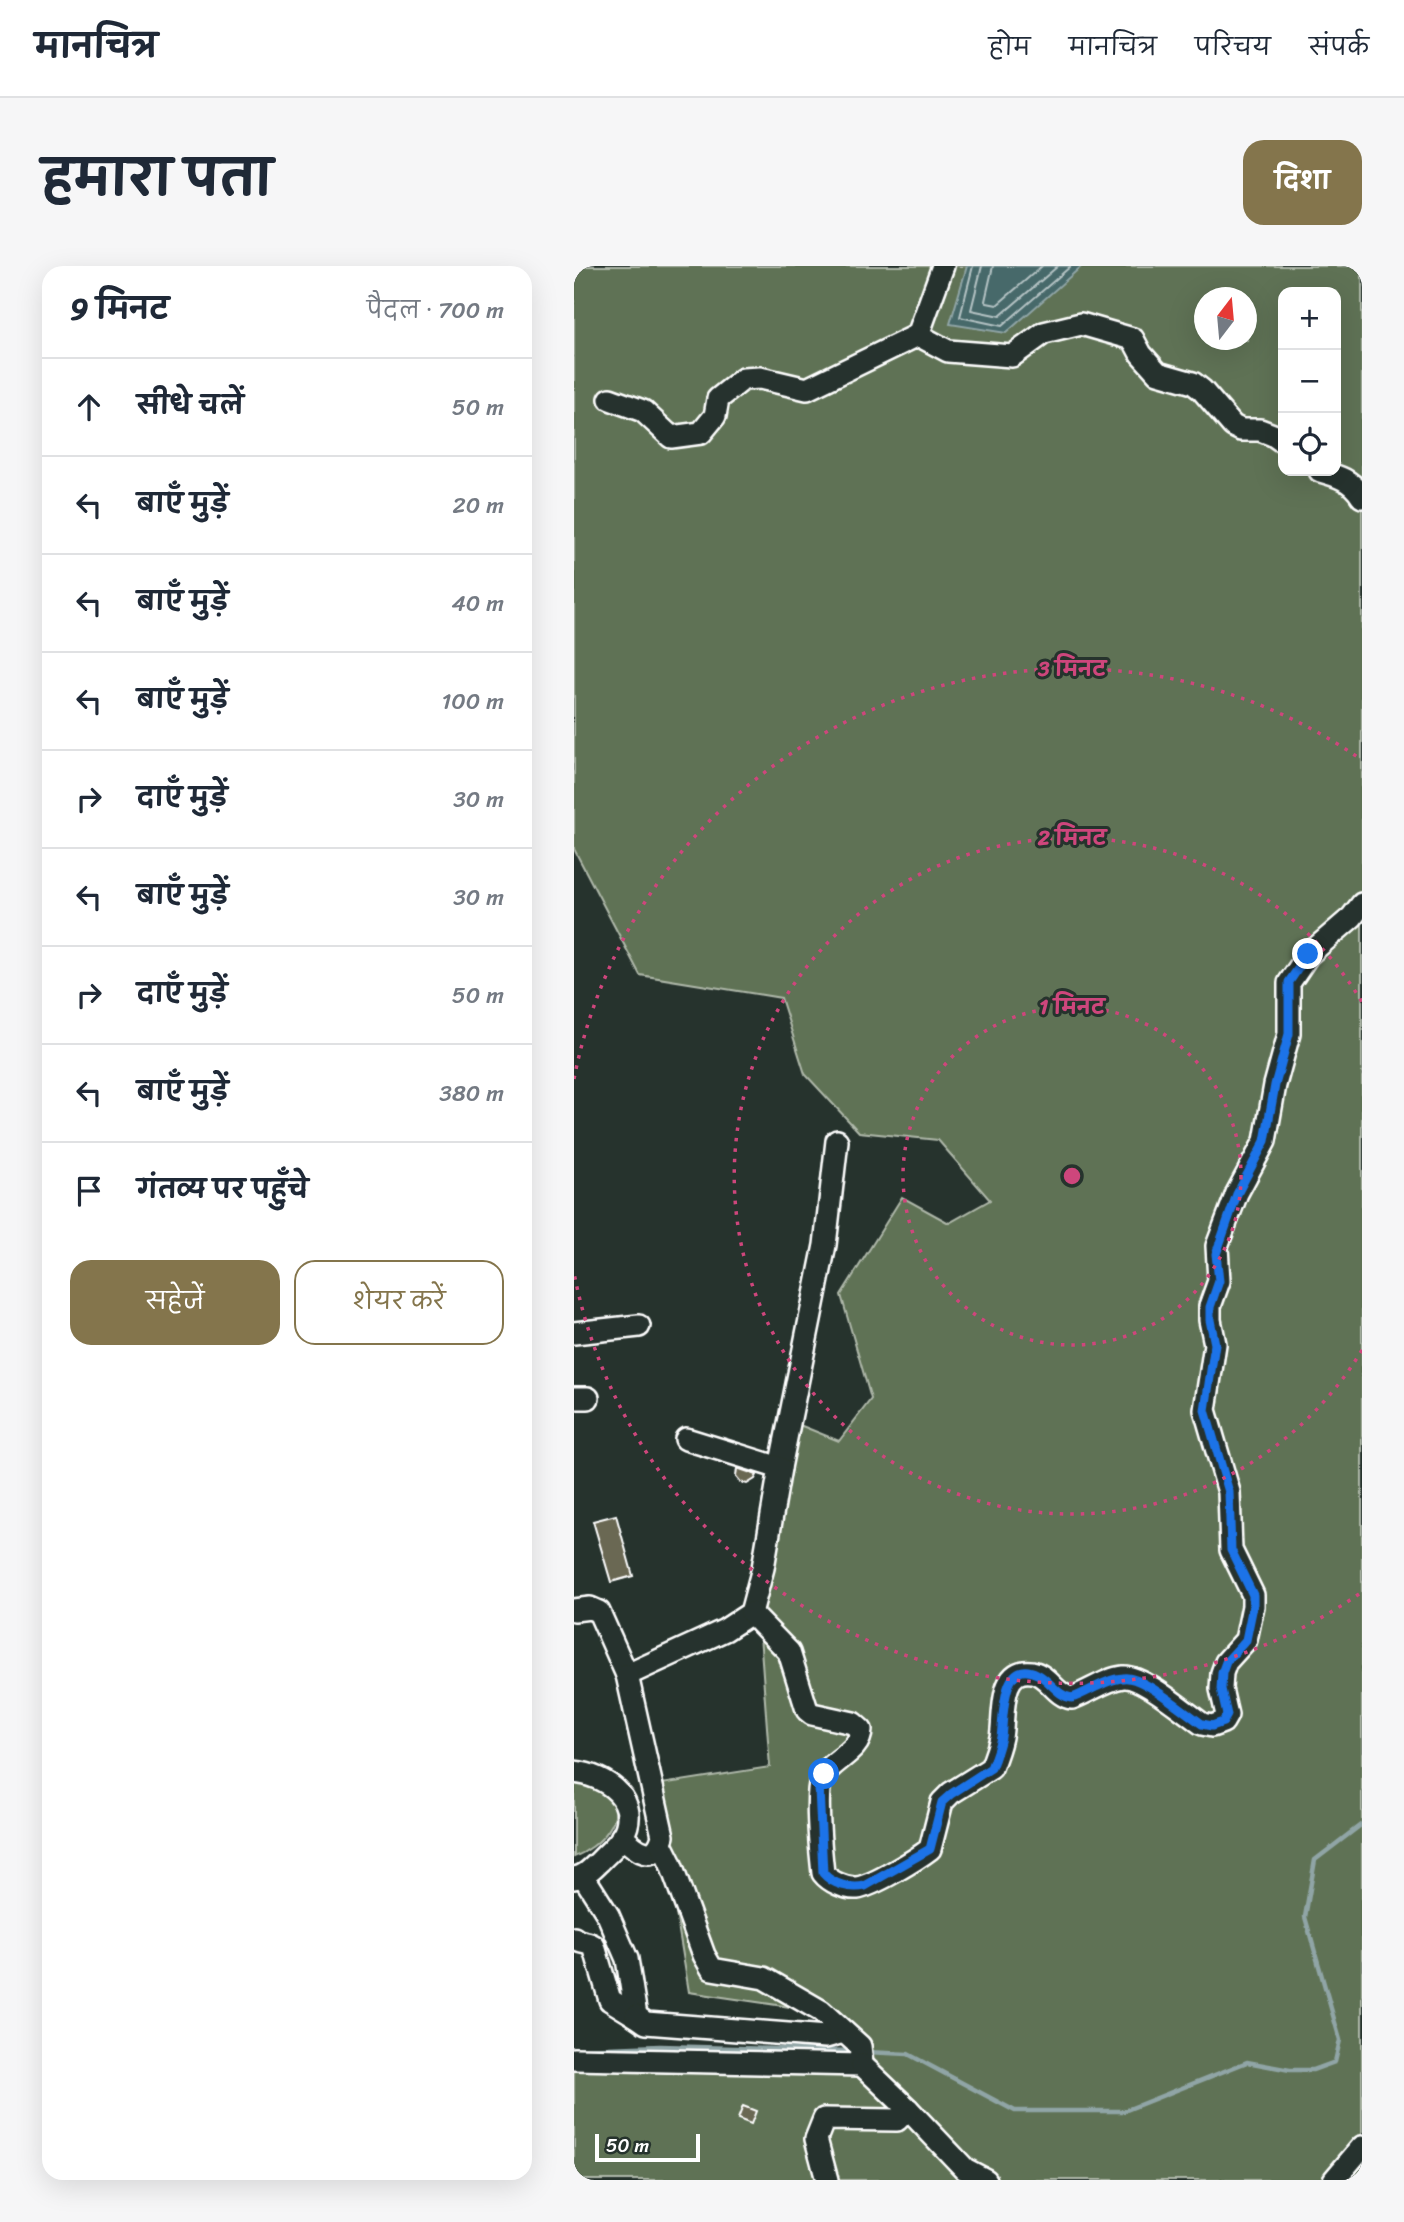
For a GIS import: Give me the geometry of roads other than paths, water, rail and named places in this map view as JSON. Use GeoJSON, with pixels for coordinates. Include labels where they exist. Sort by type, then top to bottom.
{"type":"FeatureCollection","features":[{"type":"Feature","properties":{"kind":"street"},"geometry":{"type":"LineString","coordinates":[[610,399],[643,411],[671,437],[701,433],[715,416],[718,399],[743,379],[760,377],[807,389],[918,335],[943,266]]}},
{"type":"Feature","properties":{"kind":"street"},"geometry":{"type":"LineString","coordinates":[[918,335],[948,351],[1012,356],[1044,333],[1081,324],[1131,338],[1158,373],[1193,383],[1233,426],[1241,430],[1260,430],[1278,438]]}},
{"type":"Feature","properties":{"kind":"street"},"geometry":{"type":"LineString","coordinates":[[1336,476],[1357,488],[1362,498]]}},
{"type":"Feature","properties":{"kind":"street"},"geometry":{"type":"LineString","coordinates":[[751,1613],[789,1652],[807,1710],[812,1714],[857,1724],[861,1730],[858,1742],[824,1774],[819,1789],[823,1873],[832,1881],[850,1888],[865,1886],[930,1849],[942,1802],[991,1768],[1001,1737],[1006,1690],[1010,1682],[1021,1673],[1030,1671],[1038,1674],[1062,1694],[1072,1698],[1114,1680],[1129,1677],[1147,1686],[1202,1724],[1212,1726],[1223,1722],[1227,1715],[1221,1689],[1222,1673],[1226,1662],[1246,1640],[1253,1595],[1231,1550],[1229,1492],[1205,1410],[1215,1344],[1210,1307],[1219,1281],[1217,1246],[1237,1194],[1265,1141],[1275,1085],[1289,1034],[1289,982],[1308,954],[1362,904]]}},
{"type":"Feature","properties":{"kind":"street"},"geometry":{"type":"LineString","coordinates":[[627,1675],[725,1630],[751,1613],[763,1568],[780,1468],[825,1245],[837,1141]]}},
{"type":"Feature","properties":{"kind":"street"},"geometry":{"type":"LineString","coordinates":[[574,1333],[639,1326]]}},
{"type":"Feature","properties":{"kind":"street"},"geometry":{"type":"LineString","coordinates":[[686,1440],[780,1468]]}},
{"type":"Feature","properties":{"kind":"street"},"geometry":{"type":"LineString","coordinates":[[574,1610],[590,1608],[599,1612],[627,1675],[663,1836],[661,1844],[652,1852],[640,1852],[622,1836]]}},
{"type":"Feature","properties":{"kind":"street"},"geometry":{"type":"LineString","coordinates":[[574,1772],[592,1774],[605,1780],[623,1799],[627,1817],[622,1836],[579,1877],[608,1915],[627,1959],[636,2016]]}},
{"type":"Feature","properties":{"kind":"street"},"geometry":{"type":"LineString","coordinates":[[661,1844],[704,1955],[712,1969],[764,1978],[821,2011],[860,2046],[862,2065],[965,2169],[986,2180]]}},
{"type":"Feature","properties":{"kind":"street"},"geometry":{"type":"LineString","coordinates":[[574,1938],[580,1943],[594,1946],[610,2000],[646,2023],[826,2036],[844,2032]]}},
{"type":"Feature","properties":{"kind":"street"},"geometry":{"type":"LineString","coordinates":[[574,2059],[862,2065]]}},
{"type":"Feature","properties":{"kind":"street"},"geometry":{"type":"LineString","coordinates":[[827,2180],[816,2139],[824,2119],[897,2120],[908,2109]]}},
{"type":"Feature","properties":{"kind":"street"},"geometry":{"type":"LineString","coordinates":[[1334,2180],[1362,2147]]}},
{"type":"Feature","properties":{"kind":"water"},"geometry":{"type":"Polygon","coordinates":[[[967,266],[1082,266],[1006,333],[950,324],[967,266]]]}},
{"type":"Feature","properties":{"kind":"waterway"},"geometry":{"type":"LineString","coordinates":[[866,2052],[908,2054],[1015,2111],[1124,2111],[1247,2062],[1290,2070],[1313,2070],[1335,2062],[1340,2040],[1305,1917],[1315,1860],[1362,1824]]}},
{"type":"Feature","properties":{"kind":"waterway"},"geometry":{"type":"LineString","coordinates":[[583,2049],[660,2046],[854,2051]]}}]}
